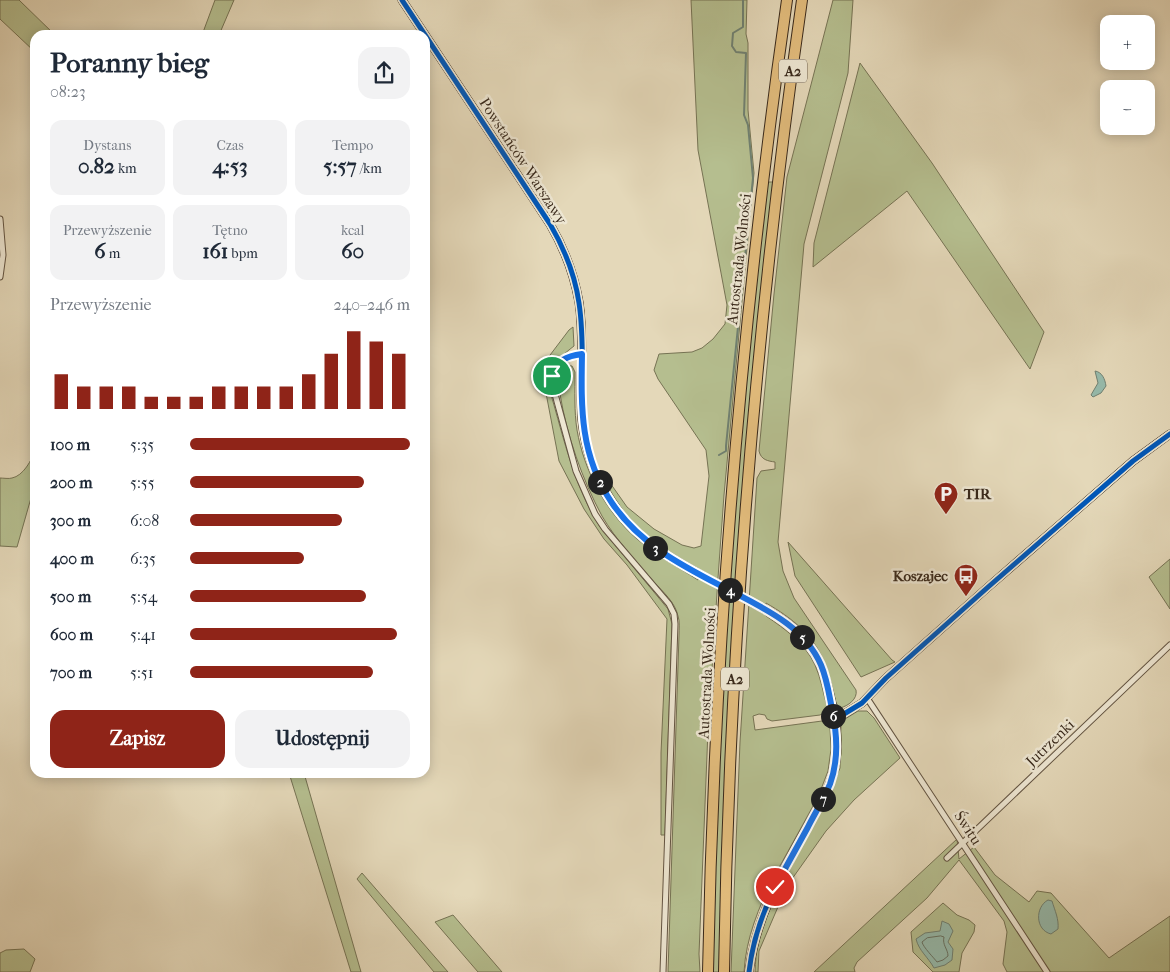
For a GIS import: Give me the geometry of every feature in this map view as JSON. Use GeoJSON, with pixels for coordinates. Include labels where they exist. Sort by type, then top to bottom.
{"type":"FeatureCollection","features":[{"type":"Feature","properties":{"kind":"highway","name":"Autostrada Wolności"},"geometry":{"type":"LineString","coordinates":[[708,972],[715,746],[731,506],[758,226],[787,0]]}},
{"type":"Feature","properties":{"kind":"highway","name":"Autostrada Wolności"},"geometry":{"type":"LineString","coordinates":[[724,972],[732,729],[748,493],[770,256],[802,0]]}},
{"type":"Feature","properties":{"kind":"street","name":"Powstańców Warszawy"},"geometry":{"type":"LineString","coordinates":[[402,0],[422,30]]}},
{"type":"Feature","properties":{"kind":"street","name":"Powstańców Warszawy"},"geometry":{"type":"LineString","coordinates":[[430,43],[557,236],[568,261],[577,294],[580,318],[584,430],[590,459],[604,490],[617,510],[641,537],[663,553],[766,610],[796,630],[816,656],[825,676],[834,716],[837,753],[830,783],[765,908],[755,938],[749,972]]}},
{"type":"Feature","properties":{"kind":"street"},"geometry":{"type":"LineString","coordinates":[[0,219],[2,255],[0,277]]}},
{"type":"Feature","properties":{"kind":"street"},"geometry":{"type":"LineString","coordinates":[[582,354],[562,359],[552,376],[555,394],[576,471],[595,514],[605,529],[669,604],[674,614],[663,972]]}},
{"type":"Feature","properties":{"kind":"street"},"geometry":{"type":"LineString","coordinates":[[834,716],[844,714],[857,707],[891,673],[987,588],[1133,461],[1170,434]]}},
{"type":"Feature","properties":{"kind":"street","name":"Jutrzenki"},"geometry":{"type":"LineString","coordinates":[[947,858],[1170,645]]}},
{"type":"Feature","properties":{"kind":"street","name":"Świtu"},"geometry":{"type":"LineString","coordinates":[[867,698],[1047,972]]}},
{"type":"Feature","properties":{"kind":"shaded area"},"geometry":{"type":"Polygon","coordinates":[[[0,0],[19,0],[50,30],[30,30],[30,47],[0,19],[0,0]]]}},
{"type":"Feature","properties":{"kind":"shaded area"},"geometry":{"type":"Polygon","coordinates":[[[215,0],[234,0],[221,30],[204,30],[215,0]]]}},
{"type":"Feature","properties":{"kind":"shaded area"},"geometry":{"type":"Polygon","coordinates":[[[691,0],[747,0],[748,110],[754,173],[718,578],[708,730],[699,954],[700,972],[668,972],[679,618],[665,593],[620,542],[595,502],[571,441],[560,394],[559,375],[560,371],[567,366],[572,366],[575,372],[575,416],[580,445],[591,475],[606,503],[637,539],[659,556],[698,580],[699,569],[669,551],[640,529],[624,512],[605,482],[608,480],[627,507],[654,529],[682,545],[694,548],[701,546],[709,476],[706,450],[658,379],[654,370],[659,354],[692,352],[702,348],[713,339],[725,324],[727,305],[698,150],[691,0]]]}},
{"type":"Feature","properties":{"kind":"shaded area"},"geometry":{"type":"Polygon","coordinates":[[[833,0],[853,0],[848,73],[804,244],[778,542],[783,571],[794,598],[856,690],[856,693],[852,702],[846,706],[840,708],[836,704],[830,687],[827,669],[815,644],[793,621],[766,603],[766,616],[794,637],[811,657],[819,675],[827,706],[824,713],[820,715],[772,721],[767,719],[765,715],[753,716],[755,730],[822,721],[830,728],[831,749],[828,771],[818,797],[773,877],[758,911],[747,947],[744,972],[731,972],[740,742],[757,478],[761,471],[775,469],[775,462],[763,458],[759,451],[774,294],[787,177],[833,0]]]}},
{"type":"Feature","properties":{"kind":"shaded area"},"geometry":{"type":"Polygon","coordinates":[[[860,63],[932,163],[1044,332],[1030,369],[907,191],[813,267],[814,243],[860,63]]]}},
{"type":"Feature","properties":{"kind":"shaded area"},"geometry":{"type":"Polygon","coordinates":[[[769,182],[774,182],[762,304],[720,972],[711,972],[722,678],[744,389],[767,185],[769,182]]]}},
{"type":"Feature","properties":{"kind":"shaded area"},"geometry":{"type":"Polygon","coordinates":[[[573,327],[574,346],[557,361],[551,369],[547,381],[575,474],[590,510],[600,527],[668,609],[672,624],[665,835],[661,835],[661,753],[667,619],[627,565],[604,539],[584,509],[559,461],[541,367],[573,327]]]}},
{"type":"Feature","properties":{"kind":"shaded area"},"geometry":{"type":"Polygon","coordinates":[[[30,461],[30,502],[17,547],[0,546],[0,478],[16,477],[30,461]]]}},
{"type":"Feature","properties":{"kind":"shaded area"},"geometry":{"type":"Polygon","coordinates":[[[788,542],[895,662],[861,677],[795,576],[788,542]]]}},
{"type":"Feature","properties":{"kind":"shaded area"},"geometry":{"type":"Polygon","coordinates":[[[1170,559],[1170,609],[1149,577],[1170,559]]]}},
{"type":"Feature","properties":{"kind":"shaded area"},"geometry":{"type":"Polygon","coordinates":[[[858,711],[867,711],[874,718],[900,758],[854,800],[826,831],[787,886],[759,951],[758,972],[755,972],[759,943],[767,917],[840,768],[841,726],[845,719],[858,711]]]}},
{"type":"Feature","properties":{"kind":"shaded area"},"geometry":{"type":"Polygon","coordinates":[[[291,778],[305,778],[361,972],[351,972],[291,778]]]}},
{"type":"Feature","properties":{"kind":"shaded area"},"geometry":{"type":"Polygon","coordinates":[[[957,839],[959,859],[974,847],[995,875],[1029,902],[1037,891],[1051,893],[1109,958],[1170,916],[1170,972],[1007,972],[1003,964],[1007,932],[1004,921],[959,860],[927,898],[857,962],[854,968],[855,972],[814,972],[957,839]]]}},
{"type":"Feature","properties":{"kind":"shaded area"},"geometry":{"type":"Polygon","coordinates":[[[362,873],[448,972],[434,972],[357,879],[362,873]]]}},
{"type":"Feature","properties":{"kind":"shaded area"},"geometry":{"type":"Polygon","coordinates":[[[943,903],[957,915],[975,925],[974,932],[962,953],[959,972],[933,972],[913,952],[911,932],[943,903]]]}},
{"type":"Feature","properties":{"kind":"shaded area"},"geometry":{"type":"Polygon","coordinates":[[[453,915],[502,972],[478,972],[435,922],[453,915]]]}},
{"type":"Feature","properties":{"kind":"shaded area"},"geometry":{"type":"Polygon","coordinates":[[[24,949],[35,959],[30,972],[0,972],[0,953],[6,950],[24,949]]]}},
{"type":"Feature","properties":{"kind":"water"},"geometry":{"type":"Polygon","coordinates":[[[1095,371],[1103,376],[1106,386],[1101,393],[1093,397],[1091,395],[1098,383],[1095,371]]]}},
{"type":"Feature","properties":{"kind":"water"},"geometry":{"type":"Polygon","coordinates":[[[1048,900],[1052,901],[1058,922],[1058,929],[1051,934],[1042,928],[1039,918],[1041,908],[1048,900]]]}},
{"type":"Feature","properties":{"kind":"water"},"geometry":{"type":"Polygon","coordinates":[[[942,921],[949,924],[953,931],[948,942],[953,949],[952,960],[945,965],[934,968],[919,947],[916,939],[925,933],[940,931],[942,921]]]}},
{"type":"Feature","properties":{"kind":"waterway"},"geometry":{"type":"LineString","coordinates":[[719,455],[726,451],[753,178],[748,125],[744,115],[746,53],[736,52],[732,46],[733,33],[743,27],[743,0]]}},
{"type":"Feature","properties":{"kind":"cycle path"},"geometry":{"type":"LineString","coordinates":[[402,0],[422,30]]}},
{"type":"Feature","properties":{"kind":"cycle path"},"geometry":{"type":"LineString","coordinates":[[430,42],[550,224],[572,272],[582,327],[582,396],[587,441],[593,464],[603,487],[615,507],[630,524],[664,553],[703,576],[765,608],[793,628],[802,636],[816,655],[823,671],[831,701],[835,730],[836,759],[832,779],[762,916],[752,952],[749,972]]}},
{"type":"Feature","properties":{"kind":"cycle path"},"geometry":{"type":"LineString","coordinates":[[834,716],[844,714],[862,703],[886,678],[987,588],[1133,461],[1170,434]]}},
{"type":"Feature","properties":{"kind":"place","name":"TIR"},"geometry":{"type":"Point","coordinates":[946,515]}},
{"type":"Feature","properties":{"kind":"place","name":"Koszajec"},"geometry":{"type":"Point","coordinates":[966,597]}},
{"type":"Feature","properties":{"kind":"route"},"geometry":{"type":"LineString","coordinates":[[552,376],[562,359],[582,354],[582,420],[590,459],[611,502],[635,531],[655,548],[671,558],[788,623],[810,646],[821,666],[834,716],[836,762],[827,791],[775,887]]}}]}
